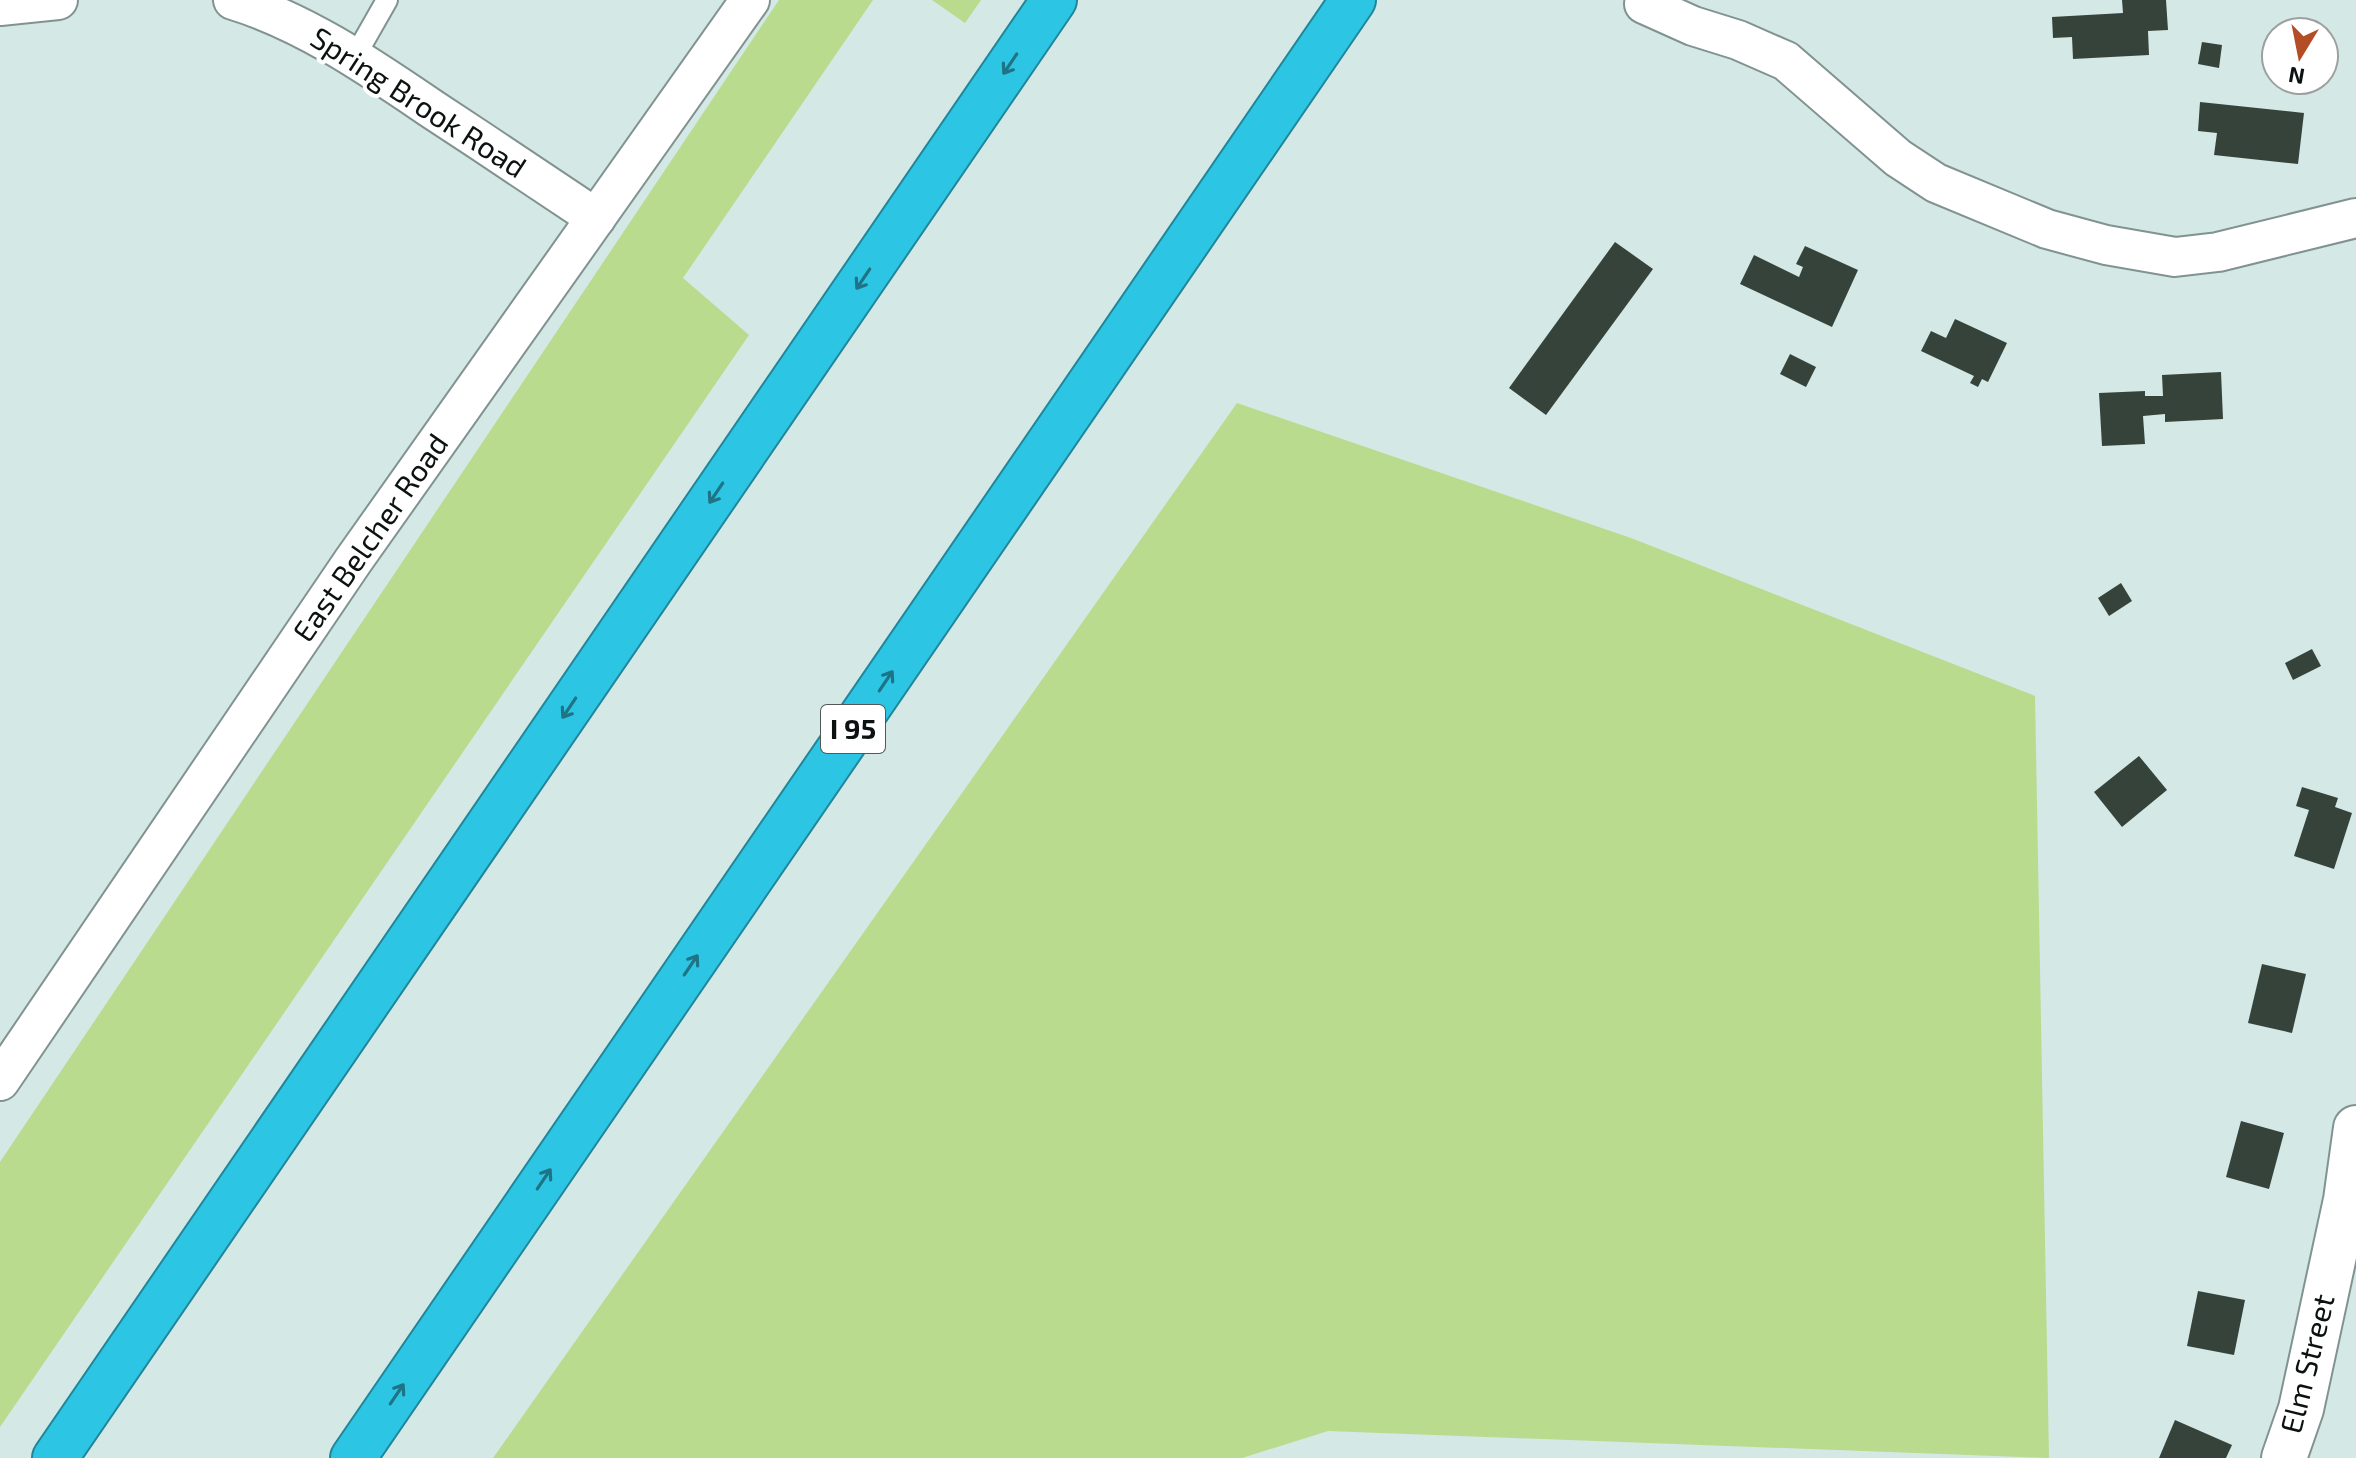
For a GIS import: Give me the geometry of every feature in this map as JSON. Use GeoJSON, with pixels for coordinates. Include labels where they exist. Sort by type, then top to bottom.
{"type":"FeatureCollection","features":[{"type":"Feature","properties":{"kind":"highway"},"geometry":{"type":"LineString","coordinates":[[55,1458],[1054,0]]}},
{"type":"Feature","properties":{"kind":"highway","name":"I 95"},"geometry":{"type":"LineString","coordinates":[[353,1458],[1353,0]]}},
{"type":"Feature","properties":{"kind":"street"},"geometry":{"type":"LineString","coordinates":[[0,6],[58,0]]}},
{"type":"Feature","properties":{"kind":"street","name":"Spring Brook Road"},"geometry":{"type":"LineString","coordinates":[[233,0],[298,26],[354,58],[596,218]]}},
{"type":"Feature","properties":{"kind":"street","name":"East Belcher Road"},"geometry":{"type":"LineString","coordinates":[[0,1081],[344,574],[750,0]]}},
{"type":"Feature","properties":{"kind":"street"},"geometry":{"type":"LineString","coordinates":[[1644,4],[1786,61],[1898,158],[1936,183],[2047,229],[2106,245],[2175,257],[2218,252],[2356,218]]}},
{"type":"Feature","properties":{"kind":"street","name":"Elm Street"},"geometry":{"type":"LineString","coordinates":[[2284,1458],[2301,1409],[2351,1209],[2356,1128]]}},
{"type":"Feature","properties":{"kind":"lane"},"geometry":{"type":"LineString","coordinates":[[354,58],[387,0]]}},
{"type":"Feature","properties":{"kind":"green space"},"geometry":{"type":"Polygon","coordinates":[[[779,0],[873,0],[683,278],[749,335],[0,1427],[0,1162],[779,0]]]}},
{"type":"Feature","properties":{"kind":"green space"},"geometry":{"type":"Polygon","coordinates":[[[932,0],[981,0],[965,23],[932,0]]]}},
{"type":"Feature","properties":{"kind":"green space"},"geometry":{"type":"Polygon","coordinates":[[[1237,403],[1631,538],[2035,696],[2049,1458],[1328,1431],[1242,1458],[493,1458],[1237,403]]]}},
{"type":"Feature","properties":{"kind":"building"},"geometry":{"type":"Polygon","coordinates":[[[2122,0],[2166,0],[2168,30],[2148,31],[2149,55],[2073,59],[2072,37],[2053,38],[2052,17],[2123,13],[2122,0]]]}},
{"type":"Feature","properties":{"kind":"building"},"geometry":{"type":"Polygon","coordinates":[[[2202,42],[2222,45],[2219,68],[2198,64],[2202,42]]]}},
{"type":"Feature","properties":{"kind":"building"},"geometry":{"type":"Polygon","coordinates":[[[2200,102],[2304,113],[2298,164],[2214,155],[2217,133],[2198,131],[2200,102]]]}},
{"type":"Feature","properties":{"kind":"building"},"geometry":{"type":"Polygon","coordinates":[[[1615,242],[1653,269],[1546,415],[1509,388],[1615,242]]]}},
{"type":"Feature","properties":{"kind":"building"},"geometry":{"type":"Polygon","coordinates":[[[1805,246],[1858,270],[1832,327],[1740,284],[1754,255],[1799,277],[1803,267],[1796,264],[1805,246]]]}},
{"type":"Feature","properties":{"kind":"building"},"geometry":{"type":"Polygon","coordinates":[[[1955,319],[2007,343],[1988,382],[1982,379],[1978,387],[1970,383],[1974,376],[1921,351],[1931,331],[1946,338],[1955,319]]]}},
{"type":"Feature","properties":{"kind":"building"},"geometry":{"type":"Polygon","coordinates":[[[1790,354],[1816,367],[1806,387],[1780,374],[1790,354]]]}},
{"type":"Feature","properties":{"kind":"building"},"geometry":{"type":"Polygon","coordinates":[[[2221,372],[2223,419],[2165,422],[2165,414],[2143,416],[2145,444],[2102,446],[2099,393],[2145,391],[2145,396],[2163,396],[2162,375],[2221,372]]]}},
{"type":"Feature","properties":{"kind":"building"},"geometry":{"type":"Polygon","coordinates":[[[2121,583],[2132,601],[2109,616],[2098,598],[2121,583]]]}},
{"type":"Feature","properties":{"kind":"building"},"geometry":{"type":"Polygon","coordinates":[[[2312,649],[2321,666],[2293,680],[2285,663],[2312,649]]]}},
{"type":"Feature","properties":{"kind":"building"},"geometry":{"type":"Polygon","coordinates":[[[2139,756],[2167,790],[2122,827],[2094,792],[2139,756]]]}},
{"type":"Feature","properties":{"kind":"building"},"geometry":{"type":"Polygon","coordinates":[[[2302,787],[2338,798],[2335,807],[2352,813],[2334,869],[2294,856],[2309,810],[2296,806],[2302,787]]]}},
{"type":"Feature","properties":{"kind":"building"},"geometry":{"type":"Polygon","coordinates":[[[2262,964],[2306,974],[2292,1033],[2248,1023],[2262,964]]]}},
{"type":"Feature","properties":{"kind":"building"},"geometry":{"type":"Polygon","coordinates":[[[2241,1121],[2284,1133],[2269,1189],[2226,1177],[2241,1121]]]}},
{"type":"Feature","properties":{"kind":"building"},"geometry":{"type":"Polygon","coordinates":[[[2198,1291],[2245,1300],[2234,1355],[2187,1346],[2198,1291]]]}},
{"type":"Feature","properties":{"kind":"building"},"geometry":{"type":"Polygon","coordinates":[[[2175,1420],[2232,1445],[2226,1458],[2159,1458],[2175,1420]]]}}]}
